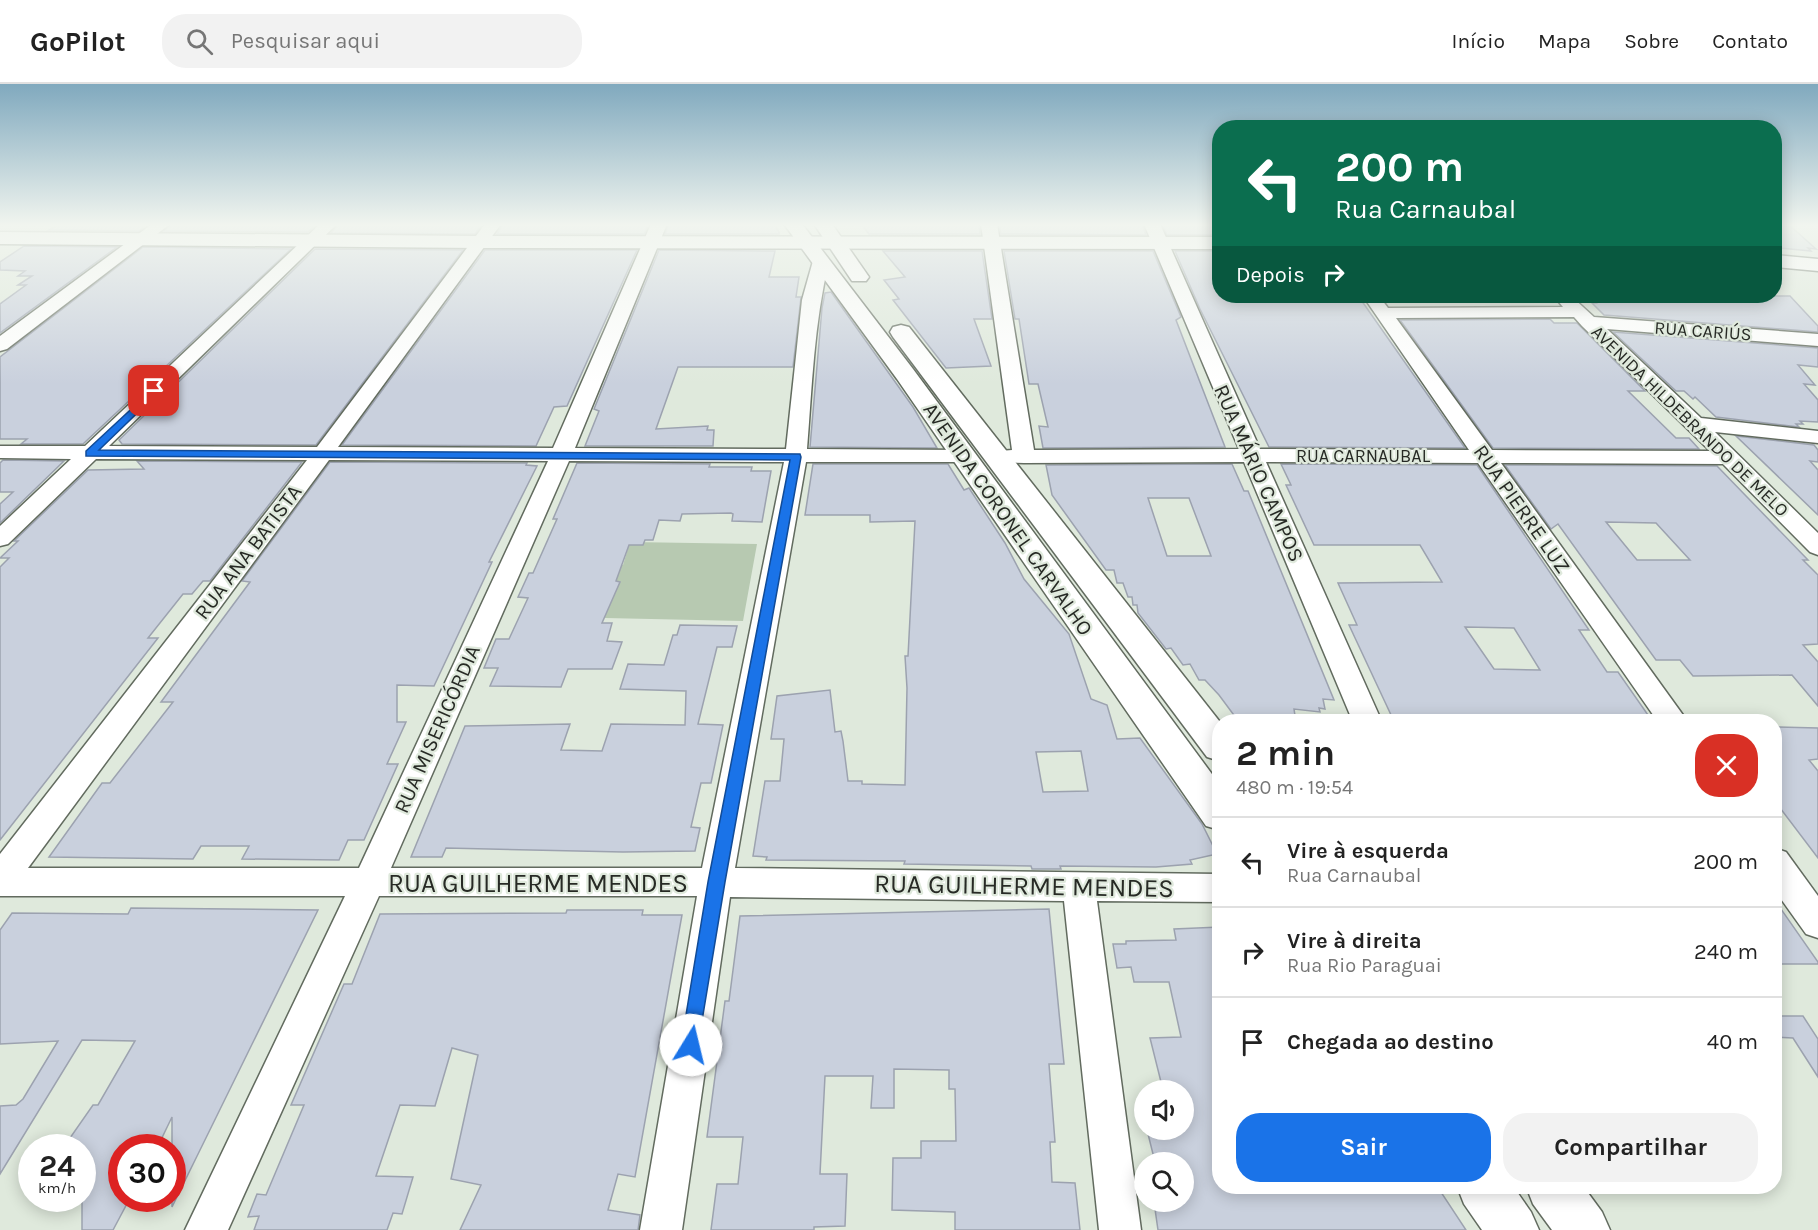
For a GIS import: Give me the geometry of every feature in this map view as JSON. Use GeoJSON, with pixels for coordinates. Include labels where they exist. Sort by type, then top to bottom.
{"type":"FeatureCollection","features":[{"type":"Feature","properties":{"kind":"main road","name":"AVENIDA CORONEL CARVALHO"},"geometry":{"type":"LineString","coordinates":[[842,277],[964,456],[1212,804]]}},
{"type":"Feature","properties":{"kind":"main road","name":"AVENIDA CORONEL CARVALHO"},"geometry":{"type":"LineString","coordinates":[[848,277],[1010,457],[1212,736]]}},
{"type":"Feature","properties":{"kind":"main road"},"geometry":{"type":"LineString","coordinates":[[1488,1194],[1513,1230]]}},
{"type":"Feature","properties":{"kind":"main road"},"geometry":{"type":"LineString","coordinates":[[1557,1194],[1584,1230]]}},
{"type":"Feature","properties":{"kind":"street"},"geometry":{"type":"LineString","coordinates":[[0,345],[91,277]]}},
{"type":"Feature","properties":{"kind":"street"},"geometry":{"type":"LineString","coordinates":[[0,539],[273,277]]}},
{"type":"Feature","properties":{"kind":"street","name":"RUA ANA BATISTA"},"geometry":{"type":"LineString","coordinates":[[0,881],[454,277]]}},
{"type":"Feature","properties":{"kind":"street","name":"RUA MISERICÓRDIA"},"geometry":{"type":"LineString","coordinates":[[206,1230],[369,883],[636,277]]}},
{"type":"Feature","properties":{"kind":"street"},"geometry":{"type":"LineString","coordinates":[[661,1230],[716,882],[796,457],[806,341],[816,277]]}},
{"type":"Feature","properties":{"kind":"street"},"geometry":{"type":"LineString","coordinates":[[994,277],[1010,457]]}},
{"type":"Feature","properties":{"kind":"street","name":"RUA MÁRIO CAMPOS"},"geometry":{"type":"LineString","coordinates":[[1174,277],[1364,714]]}},
{"type":"Feature","properties":{"kind":"street","name":"AVENIDA HILDEBRANDO DE MELO"},"geometry":{"type":"LineString","coordinates":[[1569,303],[1695,423],[1818,547]]}},
{"type":"Feature","properties":{"kind":"street","name":"RUA CARIÚS"},"geometry":{"type":"LineString","coordinates":[[1377,304],[1583,317],[1818,340]]}},
{"type":"Feature","properties":{"kind":"street","name":"RUA PIERRE LUZ"},"geometry":{"type":"LineString","coordinates":[[1377,304],[1668,714]]}},
{"type":"Feature","properties":{"kind":"street"},"geometry":{"type":"LineString","coordinates":[[1695,423],[1818,437]]}},
{"type":"Feature","properties":{"kind":"street"},"geometry":{"type":"LineString","coordinates":[[0,452],[964,456]]}},
{"type":"Feature","properties":{"kind":"street","name":"RUA CARNAUBAL"},"geometry":{"type":"LineString","coordinates":[[1010,457],[1251,455],[1729,458]]}},
{"type":"Feature","properties":{"kind":"street"},"geometry":{"type":"LineString","coordinates":[[1790,880],[1818,923]]}},
{"type":"Feature","properties":{"kind":"street","name":"RUA GUILHERME MENDES"},"geometry":{"type":"LineString","coordinates":[[0,881],[716,882],[1212,888]]}},
{"type":"Feature","properties":{"kind":"street"},"geometry":{"type":"LineString","coordinates":[[1078,887],[1120,1230]]}},
{"type":"Feature","properties":{"kind":"green space"},"geometry":{"type":"Polygon","coordinates":[[[630,542],[757,544],[743,621],[559,617],[586,566],[623,565],[630,542]]]}},
{"type":"Feature","properties":{"kind":"building"},"geometry":{"type":"Polygon","coordinates":[[[30,277],[76,277],[0,333],[0,304],[26,285],[18,285],[30,277]]]}},
{"type":"Feature","properties":{"kind":"building"},"geometry":{"type":"Polygon","coordinates":[[[103,277],[261,277],[83,444],[21,444],[27,439],[0,439],[0,357],[103,277]]]}},
{"type":"Feature","properties":{"kind":"building"},"geometry":{"type":"Polygon","coordinates":[[[286,277],[442,277],[316,445],[122,444],[119,440],[286,277]]]}},
{"type":"Feature","properties":{"kind":"building"},"geometry":{"type":"Polygon","coordinates":[[[465,277],[625,277],[567,406],[554,407],[536,446],[342,445],[465,277]]]}},
{"type":"Feature","properties":{"kind":"building"},"geometry":{"type":"Polygon","coordinates":[[[648,277],[799,277],[796,297],[801,297],[793,367],[678,367],[656,429],[708,426],[707,430],[714,430],[713,446],[585,446],[599,411],[594,409],[648,277]]]}},
{"type":"Feature","properties":{"kind":"building"},"geometry":{"type":"Polygon","coordinates":[[[902,277],[986,277],[992,319],[974,319],[991,366],[946,368],[893,300],[899,299],[884,280],[902,277]]]}},
{"type":"Feature","properties":{"kind":"building"},"geometry":{"type":"Polygon","coordinates":[[[1008,277],[1164,277],[1181,317],[1176,320],[1225,447],[1043,448],[1039,426],[1048,427],[1038,384],[1029,384],[1019,319],[1015,319],[1008,277]]]}},
{"type":"Feature","properties":{"kind":"building"},"geometry":{"type":"Polygon","coordinates":[[[1186,277],[1212,277],[1212,303],[1363,303],[1465,448],[1269,447],[1186,277]]]}},
{"type":"Feature","properties":{"kind":"building"},"geometry":{"type":"Polygon","coordinates":[[[831,292],[913,407],[937,448],[810,447],[822,308],[825,293],[831,292]]]}},
{"type":"Feature","properties":{"kind":"building"},"geometry":{"type":"Polygon","coordinates":[[[1782,296],[1790,296],[1818,326],[1818,332],[1604,315],[1592,303],[1782,303],[1782,296]]]}},
{"type":"Feature","properties":{"kind":"building"},"geometry":{"type":"Polygon","coordinates":[[[1550,319],[1554,323],[1577,323],[1645,391],[1628,391],[1676,438],[1689,438],[1699,449],[1493,448],[1400,320],[1550,319]]]}},
{"type":"Feature","properties":{"kind":"building"},"geometry":{"type":"Polygon","coordinates":[[[1613,332],[1818,348],[1818,367],[1798,365],[1815,385],[1804,384],[1818,400],[1818,422],[1800,421],[1803,424],[1796,424],[1799,427],[1716,417],[1695,397],[1693,399],[1684,391],[1676,391],[1613,332]]]}},
{"type":"Feature","properties":{"kind":"building"},"geometry":{"type":"Polygon","coordinates":[[[1736,436],[1814,445],[1818,450],[1818,462],[1810,461],[1818,470],[1818,515],[1736,436]]]}},
{"type":"Feature","properties":{"kind":"building"},"geometry":{"type":"Polygon","coordinates":[[[3,460],[64,461],[0,523],[0,504],[13,492],[0,492],[0,463],[3,460]]]}},
{"type":"Feature","properties":{"kind":"building"},"geometry":{"type":"Polygon","coordinates":[[[137,461],[302,462],[210,581],[203,581],[192,594],[183,594],[148,638],[158,638],[0,840],[0,567],[9,558],[0,558],[18,541],[14,541],[88,470],[144,469],[137,461]]]}},
{"type":"Feature","properties":{"kind":"building"},"geometry":{"type":"Polygon","coordinates":[[[330,462],[527,463],[526,465],[537,466],[489,562],[492,562],[434,686],[397,685],[397,722],[406,722],[387,764],[398,764],[364,840],[348,840],[339,860],[242,859],[249,846],[201,846],[193,859],[49,857],[102,783],[110,783],[173,702],[161,702],[250,582],[242,581],[330,462]]]}},
{"type":"Feature","properties":{"kind":"building"},"geometry":{"type":"Polygon","coordinates":[[[577,463],[710,464],[709,467],[752,467],[751,471],[771,471],[762,522],[732,521],[733,514],[731,513],[682,514],[680,521],[659,520],[653,540],[645,540],[643,545],[629,545],[616,581],[620,582],[602,623],[612,623],[607,641],[622,642],[612,669],[568,669],[561,687],[490,686],[498,668],[484,668],[496,639],[509,639],[528,598],[518,597],[529,573],[533,573],[557,519],[553,519],[577,463]]]}},
{"type":"Feature","properties":{"kind":"building"},"geometry":{"type":"Polygon","coordinates":[[[813,464],[948,464],[964,490],[969,488],[1005,543],[1024,579],[1069,634],[1091,699],[1107,705],[1117,739],[1140,738],[1202,824],[1212,844],[1212,855],[1190,860],[1192,864],[1156,867],[1060,866],[1061,869],[1032,869],[1031,866],[904,864],[905,861],[766,860],[767,857],[753,856],[765,781],[780,781],[784,739],[771,739],[777,696],[830,690],[835,732],[841,731],[848,781],[862,781],[862,784],[905,785],[907,688],[905,656],[908,656],[915,521],[870,522],[870,515],[805,515],[813,464]],[[1081,751],[1036,752],[1043,792],[1088,791],[1081,751]]]}},
{"type":"Feature","properties":{"kind":"building"},"geometry":{"type":"Polygon","coordinates":[[[1232,464],[1244,491],[1248,491],[1334,700],[1323,699],[1325,709],[1319,708],[1320,712],[1294,709],[1295,714],[1233,714],[1205,680],[1199,680],[1190,664],[1183,665],[1171,648],[1166,649],[1138,613],[1137,605],[1133,605],[1132,597],[1128,597],[1123,583],[1117,583],[1114,570],[1106,570],[1052,495],[1046,465],[1232,464]],[[1148,498],[1167,556],[1211,556],[1189,498],[1148,498]]]}},
{"type":"Feature","properties":{"kind":"building"},"geometry":{"type":"Polygon","coordinates":[[[1281,464],[1477,465],[1589,630],[1579,630],[1607,672],[1618,672],[1647,714],[1391,714],[1349,625],[1357,625],[1338,583],[1442,582],[1420,545],[1314,545],[1286,485],[1291,485],[1281,464]],[[1465,627],[1494,669],[1540,670],[1514,628],[1465,627]]]}},
{"type":"Feature","properties":{"kind":"building"},"geometry":{"type":"Polygon","coordinates":[[[1505,465],[1717,466],[1808,560],[1803,560],[1818,575],[1818,644],[1803,645],[1818,662],[1818,706],[1792,675],[1693,676],[1680,660],[1656,660],[1558,524],[1551,529],[1505,465]],[[1606,522],[1637,560],[1690,560],[1656,523],[1606,522]]]}},
{"type":"Feature","properties":{"kind":"building"},"geometry":{"type":"Polygon","coordinates":[[[680,625],[737,626],[732,647],[717,647],[698,724],[723,725],[711,783],[701,783],[691,827],[700,828],[695,851],[623,852],[446,848],[442,857],[411,857],[465,726],[570,724],[561,750],[602,751],[611,724],[685,725],[686,691],[620,689],[628,664],[664,665],[673,635],[677,635],[680,625]]]}},
{"type":"Feature","properties":{"kind":"building"},"geometry":{"type":"Polygon","coordinates":[[[1782,727],[1818,728],[1818,759],[1809,760],[1818,771],[1818,858],[1782,811],[1782,727]]]}},
{"type":"Feature","properties":{"kind":"building"},"geometry":{"type":"Polygon","coordinates":[[[131,908],[318,910],[186,1179],[186,1134],[172,1134],[172,1117],[164,1134],[108,1134],[108,1212],[123,1212],[113,1230],[82,1230],[82,1212],[96,1212],[96,1134],[73,1134],[93,1105],[98,1105],[135,1041],[82,1040],[24,1134],[18,1134],[18,1145],[0,1174],[0,1106],[16,1105],[23,1099],[58,1041],[0,1044],[0,930],[12,913],[128,914],[131,908]]]}},
{"type":"Feature","properties":{"kind":"building"},"geometry":{"type":"Polygon","coordinates":[[[1049,909],[1064,1064],[1049,1064],[1055,1142],[1050,1142],[1052,1182],[1075,1183],[1080,1230],[955,1230],[955,1212],[892,1210],[893,1158],[921,1158],[921,1141],[956,1141],[955,1089],[949,1089],[949,1070],[894,1069],[894,1108],[871,1108],[873,1076],[825,1076],[820,1174],[847,1174],[845,1226],[814,1227],[814,1230],[711,1230],[717,1184],[738,1184],[743,1137],[707,1137],[725,1001],[729,1001],[740,916],[1049,909]]]}},
{"type":"Feature","properties":{"kind":"building"},"geometry":{"type":"Polygon","coordinates":[[[567,910],[643,910],[642,915],[682,915],[635,1177],[618,1174],[608,1210],[640,1215],[638,1230],[460,1230],[481,1185],[451,1179],[478,1055],[452,1048],[435,1106],[400,1105],[376,1176],[413,1177],[402,1214],[393,1213],[387,1230],[254,1230],[259,1216],[248,1217],[257,1194],[266,1195],[304,1105],[291,1105],[344,984],[352,984],[380,914],[566,913],[567,910]]]}},
{"type":"Feature","properties":{"kind":"building"},"geometry":{"type":"Polygon","coordinates":[[[1782,910],[1818,962],[1818,964],[1782,964],[1782,910]]]}},
{"type":"Feature","properties":{"kind":"building"},"geometry":{"type":"Polygon","coordinates":[[[1212,927],[1212,1194],[1442,1194],[1466,1230],[1158,1230],[1155,1212],[1194,1212],[1194,1152],[1152,1152],[1150,1140],[1194,1140],[1194,1080],[1160,1080],[1150,1038],[1181,1037],[1169,982],[1134,982],[1131,967],[1117,968],[1113,944],[1126,944],[1126,941],[1176,940],[1174,929],[1212,927]]]}},
{"type":"Feature","properties":{"kind":"building"},"geometry":{"type":"Polygon","coordinates":[[[1782,1016],[1803,1016],[1818,1039],[1818,1077],[1793,1038],[1782,1037],[1782,1016]]]}},
{"type":"Feature","properties":{"kind":"route"},"geometry":{"type":"LineString","coordinates":[[154,391],[89,453],[796,457],[716,882],[691,1045]]}}]}
